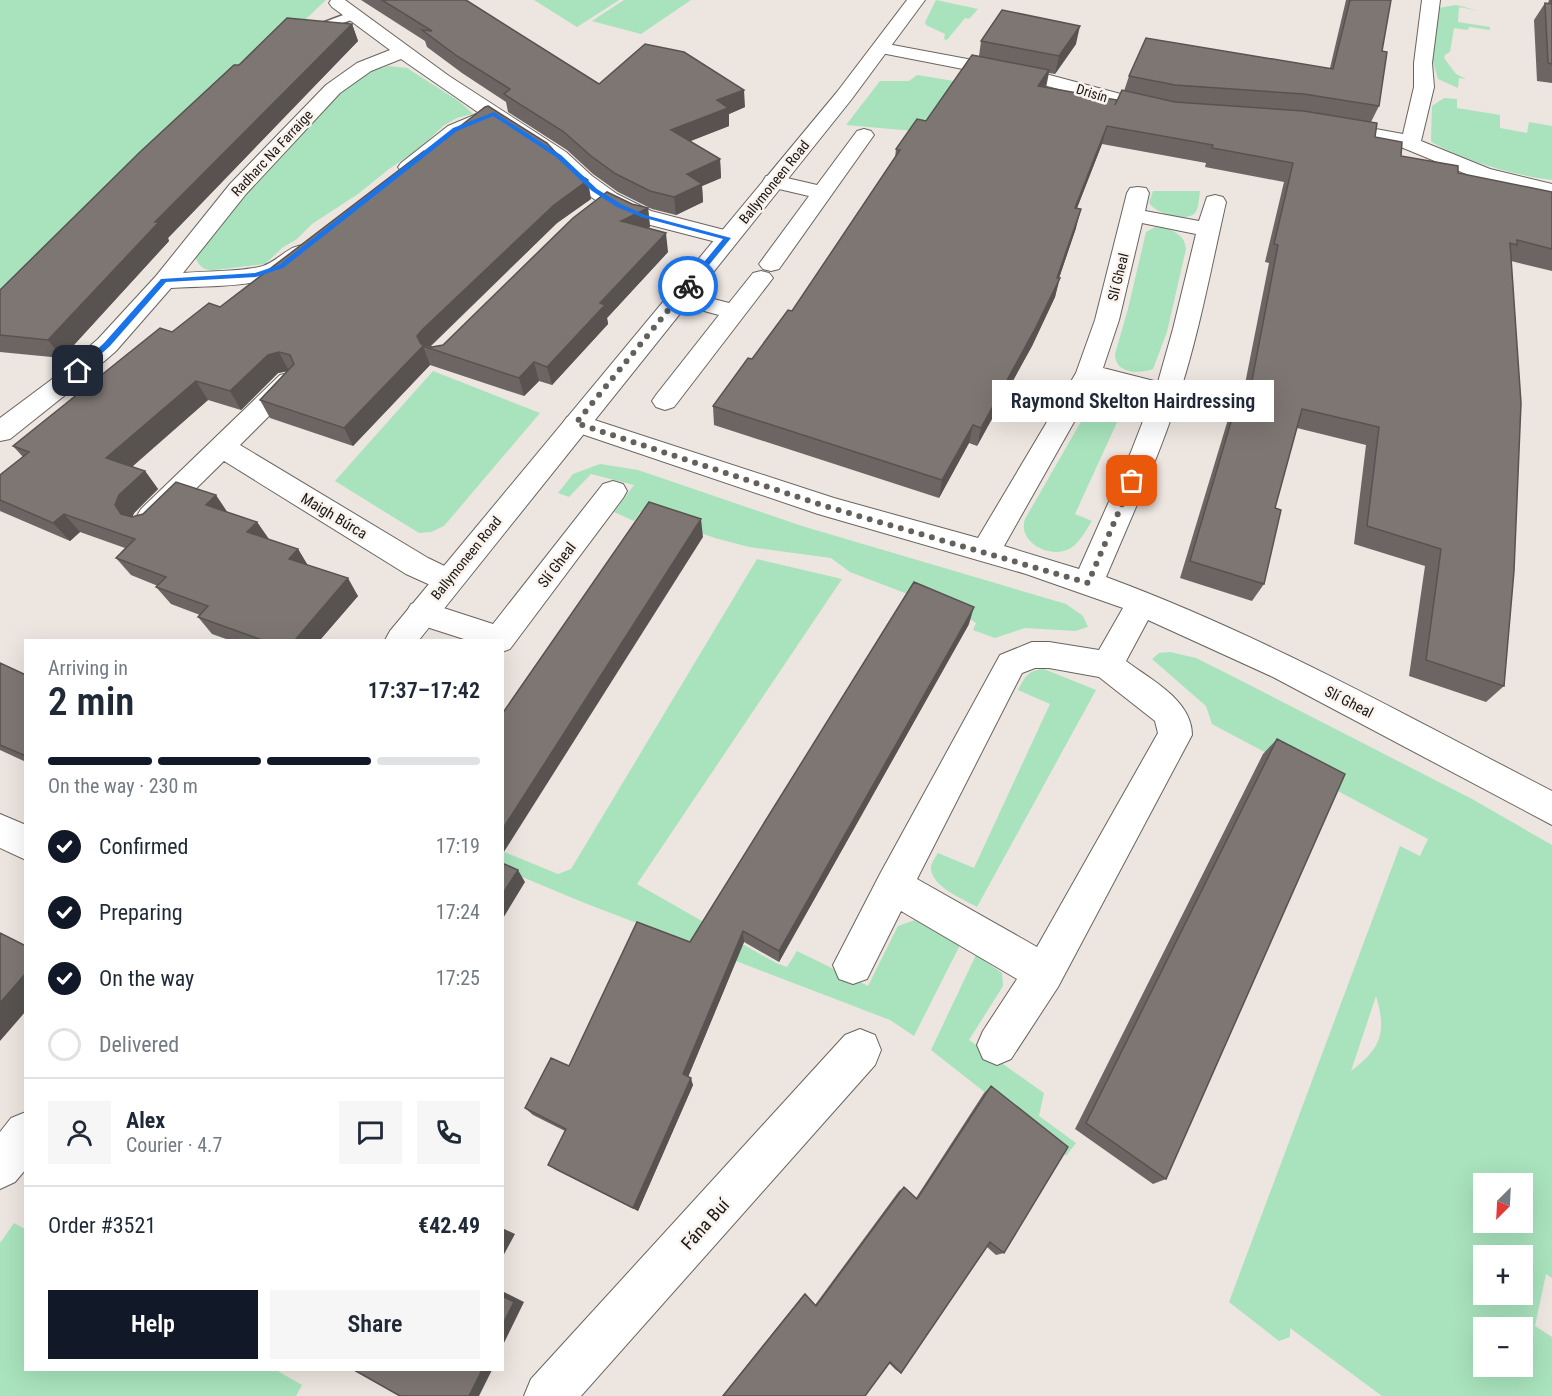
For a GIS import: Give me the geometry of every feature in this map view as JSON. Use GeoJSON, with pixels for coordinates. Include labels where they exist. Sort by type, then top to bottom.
{"type":"FeatureCollection","features":[{"type":"Feature","properties":{"kind":"street","name":"Ballymoneen Road"},"geometry":{"type":"LineString","coordinates":[[402,639],[882,48],[916,0]]}},
{"type":"Feature","properties":{"kind":"street"},"geometry":{"type":"LineString","coordinates":[[1410,144],[1419,119],[1424,87],[1423,63],[1431,0]]}},
{"type":"Feature","properties":{"kind":"street"},"geometry":{"type":"LineString","coordinates":[[338,3],[402,52],[559,156],[594,190],[643,216],[728,238]]}},
{"type":"Feature","properties":{"kind":"street","name":"Drisín"},"geometry":{"type":"LineString","coordinates":[[882,48],[1042,79],[1138,106],[1169,112]]}},
{"type":"Feature","properties":{"kind":"street","name":"Radharc Na Farraige"},"geometry":{"type":"LineString","coordinates":[[0,432],[95,356],[164,280],[238,189],[333,89],[364,67],[402,52]]}},
{"type":"Feature","properties":{"kind":"street"},"geometry":{"type":"LineString","coordinates":[[390,181],[455,130],[494,114]]}},
{"type":"Feature","properties":{"kind":"street"},"geometry":{"type":"LineString","coordinates":[[1316,124],[1380,135],[1410,144],[1483,174],[1552,190]]}},
{"type":"Feature","properties":{"kind":"street"},"geometry":{"type":"LineString","coordinates":[[665,401],[766,271],[864,135]]}},
{"type":"Feature","properties":{"kind":"street"},"geometry":{"type":"LineString","coordinates":[[774,182],[821,192]]}},
{"type":"Feature","properties":{"kind":"street"},"geometry":{"type":"LineString","coordinates":[[589,213],[609,199]]}},
{"type":"Feature","properties":{"kind":"street"},"geometry":{"type":"LineString","coordinates":[[1088,583],[1139,466],[1167,393],[1193,302],[1215,202]]}},
{"type":"Feature","properties":{"kind":"street","name":"Slí Gheal"},"geometry":{"type":"LineString","coordinates":[[986,551],[1089,373],[1107,320],[1135,204],[1208,230]]}},
{"type":"Feature","properties":{"kind":"street"},"geometry":{"type":"LineString","coordinates":[[164,280],[264,274],[289,262],[316,240]]}},
{"type":"Feature","properties":{"kind":"street"},"geometry":{"type":"LineString","coordinates":[[679,297],[735,312]]}},
{"type":"Feature","properties":{"kind":"street"},"geometry":{"type":"LineString","coordinates":[[1089,373],[1167,393]]}},
{"type":"Feature","properties":{"kind":"street"},"geometry":{"type":"LineString","coordinates":[[146,522],[289,381]]}},
{"type":"Feature","properties":{"kind":"street","name":"Slí Gheal"},"geometry":{"type":"LineString","coordinates":[[576,423],[828,507],[986,551],[1088,583],[1142,603],[1284,668],[1552,809]]}},
{"type":"Feature","properties":{"kind":"street","name":"Maigh Búrca"},"geometry":{"type":"LineString","coordinates":[[223,448],[417,566],[448,581]]}},
{"type":"Feature","properties":{"kind":"street","name":"Slí Gheal"},"geometry":{"type":"LineString","coordinates":[[501,639],[613,491]]}},
{"type":"Feature","properties":{"kind":"street"},"geometry":{"type":"LineString","coordinates":[[1107,665],[1142,603]]}},
{"type":"Feature","properties":{"kind":"street","name":"Slí Gheal"},"geometry":{"type":"LineString","coordinates":[[422,613],[497,639]]}},
{"type":"Feature","properties":{"kind":"street"},"geometry":{"type":"LineString","coordinates":[[853,965],[1011,664],[1032,655],[1049,655],[1072,657],[1107,665],[1161,705],[1172,719],[1176,730],[1143,796],[1044,973],[997,1046]]}},
{"type":"Feature","properties":{"kind":"street"},"geometry":{"type":"LineString","coordinates":[[0,830],[24,842]]}},
{"type":"Feature","properties":{"kind":"street"},"geometry":{"type":"LineString","coordinates":[[893,886],[1044,973]]}},
{"type":"Feature","properties":{"kind":"street","name":"Fána Buí"},"geometry":{"type":"LineString","coordinates":[[548,1396],[860,1050]]}},
{"type":"Feature","properties":{"kind":"street"},"geometry":{"type":"LineString","coordinates":[[0,1167],[24,1136]]}},
{"type":"Feature","properties":{"kind":"lane"},"geometry":{"type":"LineString","coordinates":[[320,26],[354,15]]}},
{"type":"Feature","properties":{"kind":"green space"},"geometry":{"type":"Polygon","coordinates":[[[0,0],[326,0],[207,113],[0,322],[0,0]]]}},
{"type":"Feature","properties":{"kind":"green space"},"geometry":{"type":"Polygon","coordinates":[[[534,0],[619,0],[577,27],[534,0]]]}},
{"type":"Feature","properties":{"kind":"green space"},"geometry":{"type":"Polygon","coordinates":[[[624,0],[691,0],[641,34],[592,21],[624,0]]]}},
{"type":"Feature","properties":{"kind":"green space"},"geometry":{"type":"Polygon","coordinates":[[[936,0],[978,9],[969,19],[965,18],[947,40],[944,39],[945,34],[926,25],[925,22],[936,0]]]}},
{"type":"Feature","properties":{"kind":"green space"},"geometry":{"type":"Polygon","coordinates":[[[1456,5],[1480,11],[1459,7],[1458,22],[1490,27],[1490,30],[1469,27],[1468,30],[1454,28],[1450,52],[1444,58],[1456,74],[1466,79],[1459,78],[1458,88],[1438,79],[1432,58],[1438,8],[1456,5]]]}},
{"type":"Feature","properties":{"kind":"green space"},"geometry":{"type":"Polygon","coordinates":[[[389,66],[407,68],[460,102],[473,114],[457,118],[443,126],[419,149],[358,194],[312,224],[265,264],[211,270],[201,266],[196,259],[197,253],[264,173],[339,94],[366,73],[389,66]]]}},
{"type":"Feature","properties":{"kind":"green space"},"geometry":{"type":"Polygon","coordinates":[[[917,75],[954,81],[925,123],[925,132],[846,125],[880,81],[909,81],[917,75]]]}},
{"type":"Feature","properties":{"kind":"green space"},"geometry":{"type":"Polygon","coordinates":[[[1444,98],[1457,99],[1457,108],[1500,115],[1500,128],[1527,133],[1529,122],[1552,126],[1552,180],[1491,167],[1433,143],[1431,141],[1432,106],[1444,98]]]}},
{"type":"Feature","properties":{"kind":"green space"},"geometry":{"type":"Polygon","coordinates":[[[1153,191],[1200,191],[1197,210],[1194,214],[1183,217],[1163,213],[1149,203],[1153,191]]]}},
{"type":"Feature","properties":{"kind":"green space"},"geometry":{"type":"Polygon","coordinates":[[[1155,227],[1175,232],[1183,239],[1186,249],[1167,332],[1153,369],[1135,372],[1123,369],[1116,361],[1115,354],[1146,232],[1155,227]]]}},
{"type":"Feature","properties":{"kind":"green space"},"geometry":{"type":"Polygon","coordinates":[[[433,371],[540,413],[444,526],[431,532],[419,533],[335,481],[433,371]]]}},
{"type":"Feature","properties":{"kind":"green space"},"geometry":{"type":"Polygon","coordinates":[[[1117,390],[1136,400],[1139,412],[1124,407],[1075,514],[1092,521],[1071,548],[1054,552],[1038,547],[1026,535],[1025,519],[1094,399],[1108,391],[1117,390]]]}},
{"type":"Feature","properties":{"kind":"green space"},"geometry":{"type":"Polygon","coordinates":[[[600,464],[638,470],[802,526],[1066,604],[1083,616],[1088,627],[1075,631],[1025,628],[995,638],[973,630],[976,623],[965,616],[850,572],[831,558],[749,547],[715,538],[640,512],[634,521],[614,512],[634,485],[591,474],[569,497],[558,493],[573,474],[600,464]]]}},
{"type":"Feature","properties":{"kind":"green space"},"geometry":{"type":"Polygon","coordinates":[[[757,559],[842,579],[637,884],[776,963],[787,967],[797,951],[868,986],[898,926],[915,920],[960,945],[914,1036],[890,1020],[582,902],[504,869],[504,852],[558,874],[571,869],[757,559]]]}},
{"type":"Feature","properties":{"kind":"green space"},"geometry":{"type":"Polygon","coordinates":[[[1170,652],[1196,658],[1472,799],[1552,845],[1552,1278],[1546,1274],[1535,1326],[1552,1337],[1552,1396],[1382,1396],[1290,1328],[1290,1337],[1279,1341],[1229,1302],[1400,846],[1420,856],[1428,839],[1212,724],[1206,706],[1152,659],[1159,653],[1170,652]],[[1376,996],[1351,1071],[1369,1055],[1379,1039],[1381,1020],[1376,996]]]}},
{"type":"Feature","properties":{"kind":"green space"},"geometry":{"type":"Polygon","coordinates":[[[1044,669],[1096,690],[977,907],[941,886],[932,873],[931,866],[938,853],[974,868],[1050,704],[1018,690],[1028,675],[1044,669]]]}},
{"type":"Feature","properties":{"kind":"green space"},"geometry":{"type":"Polygon","coordinates":[[[976,955],[1002,973],[1003,986],[969,1040],[1044,1093],[1039,1116],[1076,1143],[1066,1156],[931,1050],[976,955]]]}},
{"type":"Feature","properties":{"kind":"green space"},"geometry":{"type":"Polygon","coordinates":[[[14,1223],[24,1228],[24,1371],[278,1371],[302,1385],[296,1396],[0,1396],[0,1243],[14,1223]]]}},
{"type":"Feature","properties":{"kind":"building"},"geometry":{"type":"Polygon","coordinates":[[[382,0],[466,0],[599,84],[645,44],[684,52],[744,90],[717,100],[728,108],[671,130],[720,159],[687,174],[702,184],[674,197],[650,191],[616,174],[564,132],[504,94],[510,89],[457,56],[422,30],[432,31],[382,0]]]}},
{"type":"Feature","properties":{"kind":"building"},"geometry":{"type":"Polygon","coordinates":[[[1350,0],[1391,0],[1382,51],[1387,52],[1379,106],[1304,94],[1175,85],[1129,76],[1146,38],[1333,69],[1350,0]]]}},
{"type":"Feature","properties":{"kind":"building"},"geometry":{"type":"Polygon","coordinates":[[[1545,3],[1552,4],[1552,64],[1548,63],[1545,3]]]}},
{"type":"Feature","properties":{"kind":"building"},"geometry":{"type":"Polygon","coordinates":[[[1002,10],[1080,26],[1059,56],[981,41],[1002,10]]]}},
{"type":"Feature","properties":{"kind":"building"},"geometry":{"type":"Polygon","coordinates":[[[287,18],[352,24],[155,222],[159,222],[48,340],[0,335],[0,290],[140,152],[234,65],[239,65],[287,18]]]}},
{"type":"Feature","properties":{"kind":"building"},"geometry":{"type":"Polygon","coordinates":[[[972,55],[1049,70],[1038,86],[1117,100],[1115,105],[1122,90],[1175,102],[1304,111],[1377,123],[1375,137],[1402,142],[1401,156],[1458,166],[1458,173],[1552,192],[1552,249],[1517,240],[1517,245],[1510,243],[1521,403],[1514,571],[1504,686],[1426,660],[1441,549],[1367,526],[1379,427],[1302,409],[1275,508],[1281,510],[1264,584],[1190,561],[1238,398],[1248,401],[1278,245],[1274,244],[1293,163],[1212,148],[1213,145],[1107,126],[1075,208],[1081,209],[1057,278],[1060,278],[981,428],[973,425],[942,480],[713,406],[748,358],[752,359],[788,310],[792,311],[900,150],[896,149],[917,119],[926,121],[972,55]]]}},
{"type":"Feature","properties":{"kind":"building"},"geometry":{"type":"Polygon","coordinates":[[[488,106],[547,143],[571,169],[588,180],[554,205],[422,330],[417,336],[421,344],[432,347],[443,345],[573,218],[607,192],[632,204],[648,208],[621,221],[666,233],[600,303],[605,305],[547,367],[534,362],[519,378],[423,346],[344,428],[260,400],[294,364],[290,355],[279,352],[268,355],[230,391],[196,381],[106,458],[145,471],[119,495],[115,505],[121,514],[132,517],[143,514],[176,482],[216,495],[206,505],[257,522],[247,532],[298,549],[289,559],[348,578],[296,639],[259,639],[198,617],[208,606],[156,587],[166,577],[116,558],[135,539],[64,514],[53,523],[0,500],[0,475],[29,452],[13,446],[160,328],[172,332],[209,303],[220,307],[488,106]]]}},
{"type":"Feature","properties":{"kind":"building"},"geometry":{"type":"Polygon","coordinates":[[[649,502],[701,519],[504,827],[504,711],[649,502]]]}},
{"type":"Feature","properties":{"kind":"building"},"geometry":{"type":"Polygon","coordinates":[[[914,582],[974,607],[779,951],[743,931],[683,1074],[691,1078],[633,1208],[548,1165],[566,1129],[525,1108],[551,1058],[569,1066],[637,922],[690,942],[914,582]]]}},
{"type":"Feature","properties":{"kind":"building"},"geometry":{"type":"Polygon","coordinates":[[[0,663],[24,674],[24,755],[0,745],[0,663]]]}},
{"type":"Feature","properties":{"kind":"building"},"geometry":{"type":"Polygon","coordinates":[[[1277,739],[1345,774],[1166,1179],[1086,1123],[1277,739]]]}},
{"type":"Feature","properties":{"kind":"building"},"geometry":{"type":"Polygon","coordinates":[[[504,864],[518,870],[504,892],[504,864]]]}},
{"type":"Feature","properties":{"kind":"building"},"geometry":{"type":"Polygon","coordinates":[[[0,933],[24,945],[24,975],[0,1003],[0,933]]]}},
{"type":"Feature","properties":{"kind":"building"},"geometry":{"type":"Polygon","coordinates":[[[991,1086],[1068,1147],[1004,1253],[990,1242],[901,1373],[890,1362],[865,1396],[723,1396],[805,1294],[816,1306],[904,1187],[917,1199],[991,1086]]]}},
{"type":"Feature","properties":{"kind":"building"},"geometry":{"type":"Polygon","coordinates":[[[504,1297],[514,1302],[504,1322],[504,1297]]]}},
{"type":"Feature","properties":{"kind":"building"},"geometry":{"type":"Polygon","coordinates":[[[356,1371],[482,1371],[469,1396],[400,1396],[356,1371]]]}},
{"type":"Feature","properties":{"kind":"way so far"},"geometry":{"type":"LineString","coordinates":[[688,286],[576,423],[828,507],[986,551],[1088,583],[1132,481]]}},
{"type":"Feature","properties":{"kind":"place","name":"Raymond Skelton Hairdressing"},"geometry":{"type":"Point","coordinates":[1132,481]}},
{"type":"Feature","properties":{"kind":"route"},"geometry":{"type":"LineString","coordinates":[[78,371],[107,345],[164,280],[256,275],[281,267],[455,130],[494,114],[559,156],[594,190],[619,205],[643,216],[728,238],[688,286]]}}]}
